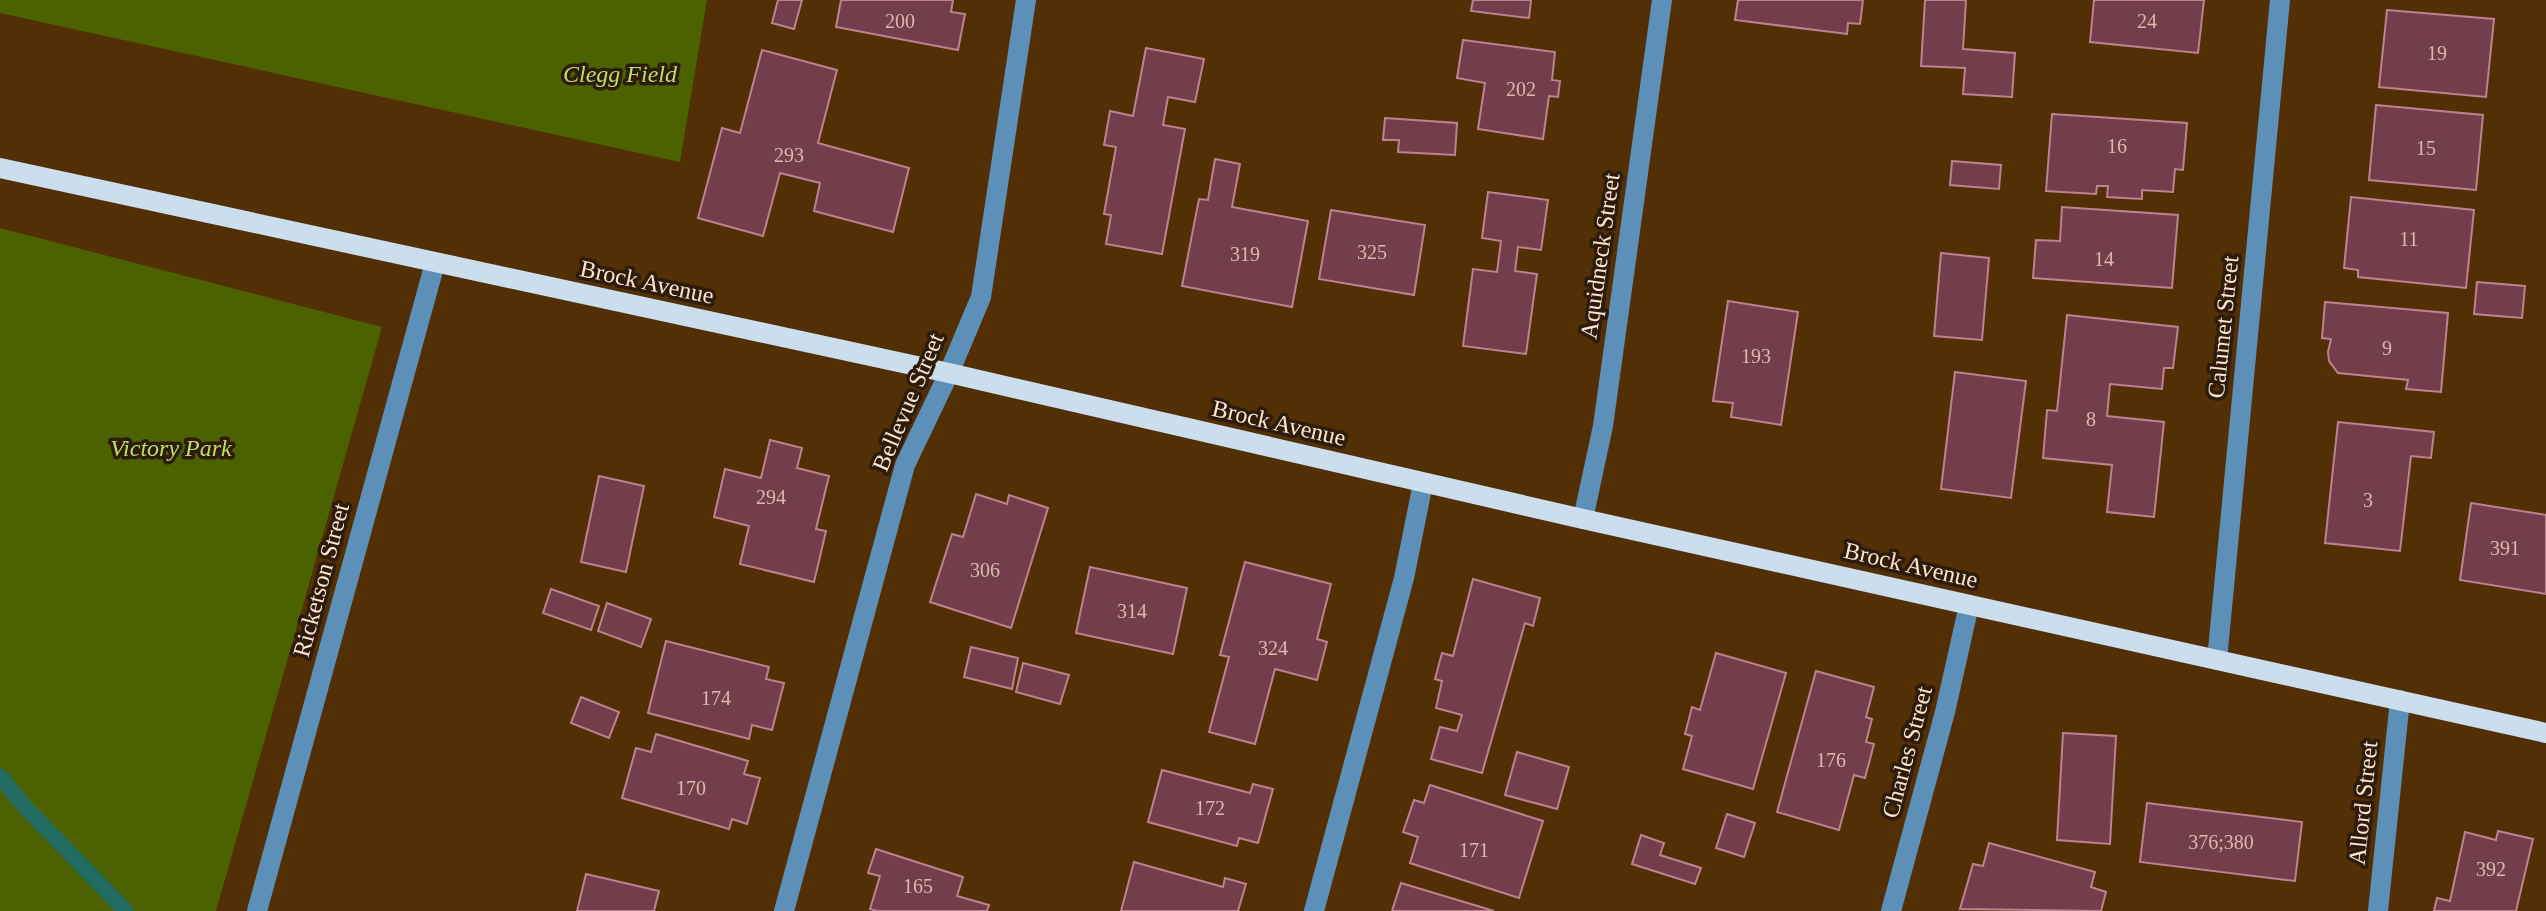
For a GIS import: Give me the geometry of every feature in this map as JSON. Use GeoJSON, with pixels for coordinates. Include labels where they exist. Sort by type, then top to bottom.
{"type":"FeatureCollection","features":[{"type":"Feature","properties":{"kind":"main road","name":"Brock Avenue"},"geometry":{"type":"LineString","coordinates":[[0,168],[949,373],[1423,483],[2546,733]]}},
{"type":"Feature","properties":{"kind":"street","name":"Bellevue Street"},"geometry":{"type":"LineString","coordinates":[[784,911],[905,465],[981,297],[1026,0]]}},
{"type":"Feature","properties":{"kind":"street","name":"Aquidneck Street"},"geometry":{"type":"LineString","coordinates":[[1583,519],[1603,426],[1662,0]]}},
{"type":"Feature","properties":{"kind":"street","name":"Calumet Street"},"geometry":{"type":"LineString","coordinates":[[2217,660],[2280,0]]}},
{"type":"Feature","properties":{"kind":"street","name":"Ricketson Street"},"geometry":{"type":"LineString","coordinates":[[257,911],[435,263]]}},
{"type":"Feature","properties":{"kind":"street"},"geometry":{"type":"LineString","coordinates":[[1314,911],[1404,578],[1423,483]]}},
{"type":"Feature","properties":{"kind":"street","name":"Charles Street"},"geometry":{"type":"LineString","coordinates":[[1891,911],[1945,712],[1969,605]]}},
{"type":"Feature","properties":{"kind":"street","name":"Allord Street"},"geometry":{"type":"LineString","coordinates":[[2378,911],[2400,700]]}},
{"type":"Feature","properties":{"kind":"green space","name":"Clegg Field"},"geometry":{"type":"Polygon","coordinates":[[[0,0],[707,0],[680,162],[0,13],[0,0]]]}},
{"type":"Feature","properties":{"kind":"green space","name":"Victory Park"},"geometry":{"type":"Polygon","coordinates":[[[0,228],[382,327],[216,911],[0,911],[0,228]]]}},
{"type":"Feature","properties":{"kind":"building"},"geometry":{"type":"Polygon","coordinates":[[[778,0],[802,0],[794,29],[772,23],[778,0]]]}},
{"type":"Feature","properties":{"kind":"building"},"geometry":{"type":"Polygon","coordinates":[[[841,0],[953,0],[951,12],[965,14],[958,50],[836,27],[841,0]]]}},
{"type":"Feature","properties":{"kind":"building"},"geometry":{"type":"Polygon","coordinates":[[[1473,0],[1531,0],[1529,18],[1471,11],[1473,0]]]}},
{"type":"Feature","properties":{"kind":"building"},"geometry":{"type":"Polygon","coordinates":[[[1738,0],[1863,0],[1860,24],[1848,23],[1847,34],[1735,20],[1738,0]]]}},
{"type":"Feature","properties":{"kind":"building"},"geometry":{"type":"Polygon","coordinates":[[[1925,0],[1966,0],[1963,49],[2015,53],[2012,97],[1963,94],[1965,68],[1921,66],[1925,0]]]}},
{"type":"Feature","properties":{"kind":"building"},"geometry":{"type":"Polygon","coordinates":[[[2094,0],[2204,0],[2198,53],[2090,42],[2094,0]]]}},
{"type":"Feature","properties":{"kind":"building"},"geometry":{"type":"Polygon","coordinates":[[[2387,10],[2494,19],[2486,97],[2379,87],[2387,10]]]}},
{"type":"Feature","properties":{"kind":"building"},"geometry":{"type":"Polygon","coordinates":[[[1463,40],[1555,52],[1552,80],[1560,81],[1558,97],[1549,96],[1543,139],[1478,129],[1485,83],[1457,78],[1463,40]]]}},
{"type":"Feature","properties":{"kind":"building"},"geometry":{"type":"Polygon","coordinates":[[[1146,48],[1204,59],[1195,102],[1168,97],[1163,125],[1185,129],[1162,254],[1106,244],[1111,215],[1104,214],[1116,147],[1104,145],[1110,111],[1133,116],[1146,48]]]}},
{"type":"Feature","properties":{"kind":"building"},"geometry":{"type":"Polygon","coordinates":[[[762,50],[837,70],[818,143],[909,168],[893,232],[814,211],[820,183],[780,173],[763,236],[698,218],[722,128],[740,133],[762,50]]]}},
{"type":"Feature","properties":{"kind":"building"},"geometry":{"type":"Polygon","coordinates":[[[2376,105],[2483,115],[2476,190],[2369,180],[2376,105]]]}},
{"type":"Feature","properties":{"kind":"building"},"geometry":{"type":"Polygon","coordinates":[[[2052,114],[2187,123],[2183,170],[2175,169],[2173,192],[2142,190],[2142,199],[2107,197],[2108,186],[2097,186],[2096,194],[2046,191],[2052,114]]]}},
{"type":"Feature","properties":{"kind":"building"},"geometry":{"type":"Polygon","coordinates":[[[1385,118],[1457,123],[1455,155],[1398,152],[1399,140],[1383,140],[1385,118]]]}},
{"type":"Feature","properties":{"kind":"building"},"geometry":{"type":"Polygon","coordinates":[[[1215,159],[1240,164],[1232,207],[1308,221],[1292,307],[1182,286],[1199,199],[1208,200],[1215,159]]]}},
{"type":"Feature","properties":{"kind":"building"},"geometry":{"type":"Polygon","coordinates":[[[1952,161],[2001,165],[1999,189],[1950,185],[1952,161]]]}},
{"type":"Feature","properties":{"kind":"building"},"geometry":{"type":"Polygon","coordinates":[[[1488,192],[1548,200],[1541,250],[1518,247],[1515,271],[1537,274],[1526,354],[1463,346],[1473,269],[1497,272],[1501,241],[1482,238],[1488,192]]]}},
{"type":"Feature","properties":{"kind":"building"},"geometry":{"type":"Polygon","coordinates":[[[2351,197],[2474,210],[2466,288],[2358,277],[2358,270],[2344,268],[2351,197]]]}},
{"type":"Feature","properties":{"kind":"building"},"geometry":{"type":"Polygon","coordinates":[[[2062,207],[2178,215],[2172,288],[2033,278],[2036,240],[2060,241],[2062,207]]]}},
{"type":"Feature","properties":{"kind":"building"},"geometry":{"type":"Polygon","coordinates":[[[1331,210],[1425,225],[1414,295],[1319,279],[1331,210]]]}},
{"type":"Feature","properties":{"kind":"building"},"geometry":{"type":"Polygon","coordinates":[[[1941,253],[1989,258],[1982,340],[1934,336],[1941,253]]]}},
{"type":"Feature","properties":{"kind":"building"},"geometry":{"type":"Polygon","coordinates":[[[2477,282],[2525,286],[2522,318],[2474,314],[2477,282]]]}},
{"type":"Feature","properties":{"kind":"building"},"geometry":{"type":"Polygon","coordinates":[[[1728,301],[1798,312],[1781,425],[1731,417],[1733,403],[1713,401],[1728,301]]]}},
{"type":"Feature","properties":{"kind":"building"},"geometry":{"type":"Polygon","coordinates":[[[2325,302],[2448,313],[2441,392],[2406,389],[2408,380],[2338,373],[2329,361],[2331,339],[2322,338],[2325,302]]]}},
{"type":"Feature","properties":{"kind":"building"},"geometry":{"type":"Polygon","coordinates":[[[2067,315],[2178,327],[2173,368],[2164,368],[2162,389],[2110,384],[2107,416],[2164,422],[2154,517],[2107,512],[2112,465],[2043,458],[2047,410],[2057,411],[2067,315]]]}},
{"type":"Feature","properties":{"kind":"building"},"geometry":{"type":"Polygon","coordinates":[[[1955,372],[2026,381],[2011,498],[1941,489],[1955,372]]]}},
{"type":"Feature","properties":{"kind":"building"},"geometry":{"type":"Polygon","coordinates":[[[2338,422],[2434,432],[2431,458],[2411,456],[2400,551],[2325,543],[2338,422]]]}},
{"type":"Feature","properties":{"kind":"building"},"geometry":{"type":"Polygon","coordinates":[[[770,440],[802,448],[797,468],[829,476],[816,529],[826,531],[814,582],[740,564],[749,526],[714,517],[725,469],[761,478],[770,440]]]}},
{"type":"Feature","properties":{"kind":"building"},"geometry":{"type":"Polygon","coordinates":[[[599,476],[644,486],[626,572],[581,562],[599,476]]]}},
{"type":"Feature","properties":{"kind":"building"},"geometry":{"type":"Polygon","coordinates":[[[976,494],[1007,504],[1009,495],[1048,508],[1011,628],[930,602],[952,534],[963,537],[976,494]]]}},
{"type":"Feature","properties":{"kind":"building"},"geometry":{"type":"Polygon","coordinates":[[[2471,503],[2546,515],[2546,594],[2460,580],[2471,503]]]}},
{"type":"Feature","properties":{"kind":"building"},"geometry":{"type":"Polygon","coordinates":[[[1245,562],[1331,584],[1317,639],[1327,642],[1317,680],[1275,669],[1255,744],[1209,732],[1229,657],[1220,655],[1245,562]]]}},
{"type":"Feature","properties":{"kind":"building"},"geometry":{"type":"Polygon","coordinates":[[[1090,567],[1187,588],[1173,654],[1076,633],[1090,567]]]}},
{"type":"Feature","properties":{"kind":"building"},"geometry":{"type":"Polygon","coordinates":[[[1473,579],[1540,598],[1533,626],[1525,623],[1482,773],[1431,759],[1440,727],[1457,731],[1462,715],[1436,708],[1442,681],[1435,679],[1442,653],[1453,656],[1473,579]]]}},
{"type":"Feature","properties":{"kind":"building"},"geometry":{"type":"Polygon","coordinates":[[[551,589],[599,606],[591,630],[543,613],[551,589]]]}},
{"type":"Feature","properties":{"kind":"building"},"geometry":{"type":"Polygon","coordinates":[[[607,603],[651,619],[641,647],[598,631],[607,603]]]}},
{"type":"Feature","properties":{"kind":"building"},"geometry":{"type":"Polygon","coordinates":[[[666,641],[769,667],[766,679],[784,683],[772,730],[752,725],[749,739],[648,713],[666,641]]]}},
{"type":"Feature","properties":{"kind":"building"},"geometry":{"type":"Polygon","coordinates":[[[971,647],[1018,658],[1012,689],[964,677],[971,647]]]}},
{"type":"Feature","properties":{"kind":"building"},"geometry":{"type":"Polygon","coordinates":[[[1716,653],[1786,673],[1753,789],[1683,769],[1692,736],[1685,734],[1692,707],[1700,710],[1716,653]]]}},
{"type":"Feature","properties":{"kind":"building"},"geometry":{"type":"Polygon","coordinates":[[[1023,663],[1069,675],[1060,704],[1016,692],[1023,663]]]}},
{"type":"Feature","properties":{"kind":"building"},"geometry":{"type":"Polygon","coordinates":[[[1816,671],[1874,687],[1866,717],[1872,719],[1866,742],[1874,744],[1865,778],[1854,775],[1839,830],[1777,812],[1816,671]]]}},
{"type":"Feature","properties":{"kind":"building"},"geometry":{"type":"Polygon","coordinates":[[[581,697],[619,712],[609,738],[571,723],[581,697]]]}},
{"type":"Feature","properties":{"kind":"building"},"geometry":{"type":"Polygon","coordinates":[[[2063,733],[2116,736],[2110,844],[2057,840],[2063,733]]]}},
{"type":"Feature","properties":{"kind":"building"},"geometry":{"type":"Polygon","coordinates":[[[656,734],[748,761],[744,774],[760,778],[747,824],[732,819],[729,829],[622,798],[636,748],[651,752],[656,734]]]}},
{"type":"Feature","properties":{"kind":"building"},"geometry":{"type":"Polygon","coordinates":[[[1517,752],[1569,767],[1557,809],[1505,795],[1517,752]]]}},
{"type":"Feature","properties":{"kind":"building"},"geometry":{"type":"Polygon","coordinates":[[[1162,770],[1250,793],[1253,784],[1273,789],[1258,843],[1239,838],[1237,846],[1148,822],[1162,770]]]}},
{"type":"Feature","properties":{"kind":"building"},"geometry":{"type":"Polygon","coordinates":[[[1430,785],[1543,821],[1519,898],[1410,863],[1418,837],[1403,832],[1414,800],[1424,803],[1430,785]]]}},
{"type":"Feature","properties":{"kind":"building"},"geometry":{"type":"Polygon","coordinates":[[[2147,803],[2302,822],[2295,881],[2140,862],[2147,803]]]}},
{"type":"Feature","properties":{"kind":"building"},"geometry":{"type":"Polygon","coordinates":[[[1727,814],[1755,823],[1744,857],[1716,848],[1727,814]]]}},
{"type":"Feature","properties":{"kind":"building"},"geometry":{"type":"Polygon","coordinates":[[[2498,831],[2533,839],[2516,911],[2434,911],[2437,898],[2450,901],[2465,832],[2496,840],[2498,831]]]}},
{"type":"Feature","properties":{"kind":"building"},"geometry":{"type":"Polygon","coordinates":[[[1641,835],[1664,843],[1660,855],[1701,868],[1695,884],[1632,864],[1641,835]]]}},
{"type":"Feature","properties":{"kind":"building"},"geometry":{"type":"Polygon","coordinates":[[[1989,843],[2095,872],[2091,887],[2106,892],[2101,911],[1960,909],[1973,864],[1983,866],[1989,843]]]}},
{"type":"Feature","properties":{"kind":"building"},"geometry":{"type":"Polygon","coordinates":[[[876,849],[963,877],[957,896],[989,905],[987,911],[870,909],[880,876],[868,873],[876,849]]]}},
{"type":"Feature","properties":{"kind":"building"},"geometry":{"type":"Polygon","coordinates":[[[1134,862],[1223,887],[1225,878],[1246,884],[1238,911],[1121,911],[1134,862]]]}},
{"type":"Feature","properties":{"kind":"building"},"geometry":{"type":"Polygon","coordinates":[[[586,874],[659,891],[654,911],[577,911],[586,874]]]}},
{"type":"Feature","properties":{"kind":"building"},"geometry":{"type":"Polygon","coordinates":[[[1401,883],[1494,911],[1392,911],[1401,883]]]}},
{"type":"Feature","properties":{"kind":"waterway"},"geometry":{"type":"LineString","coordinates":[[0,776],[24,806],[126,911]]}}]}
